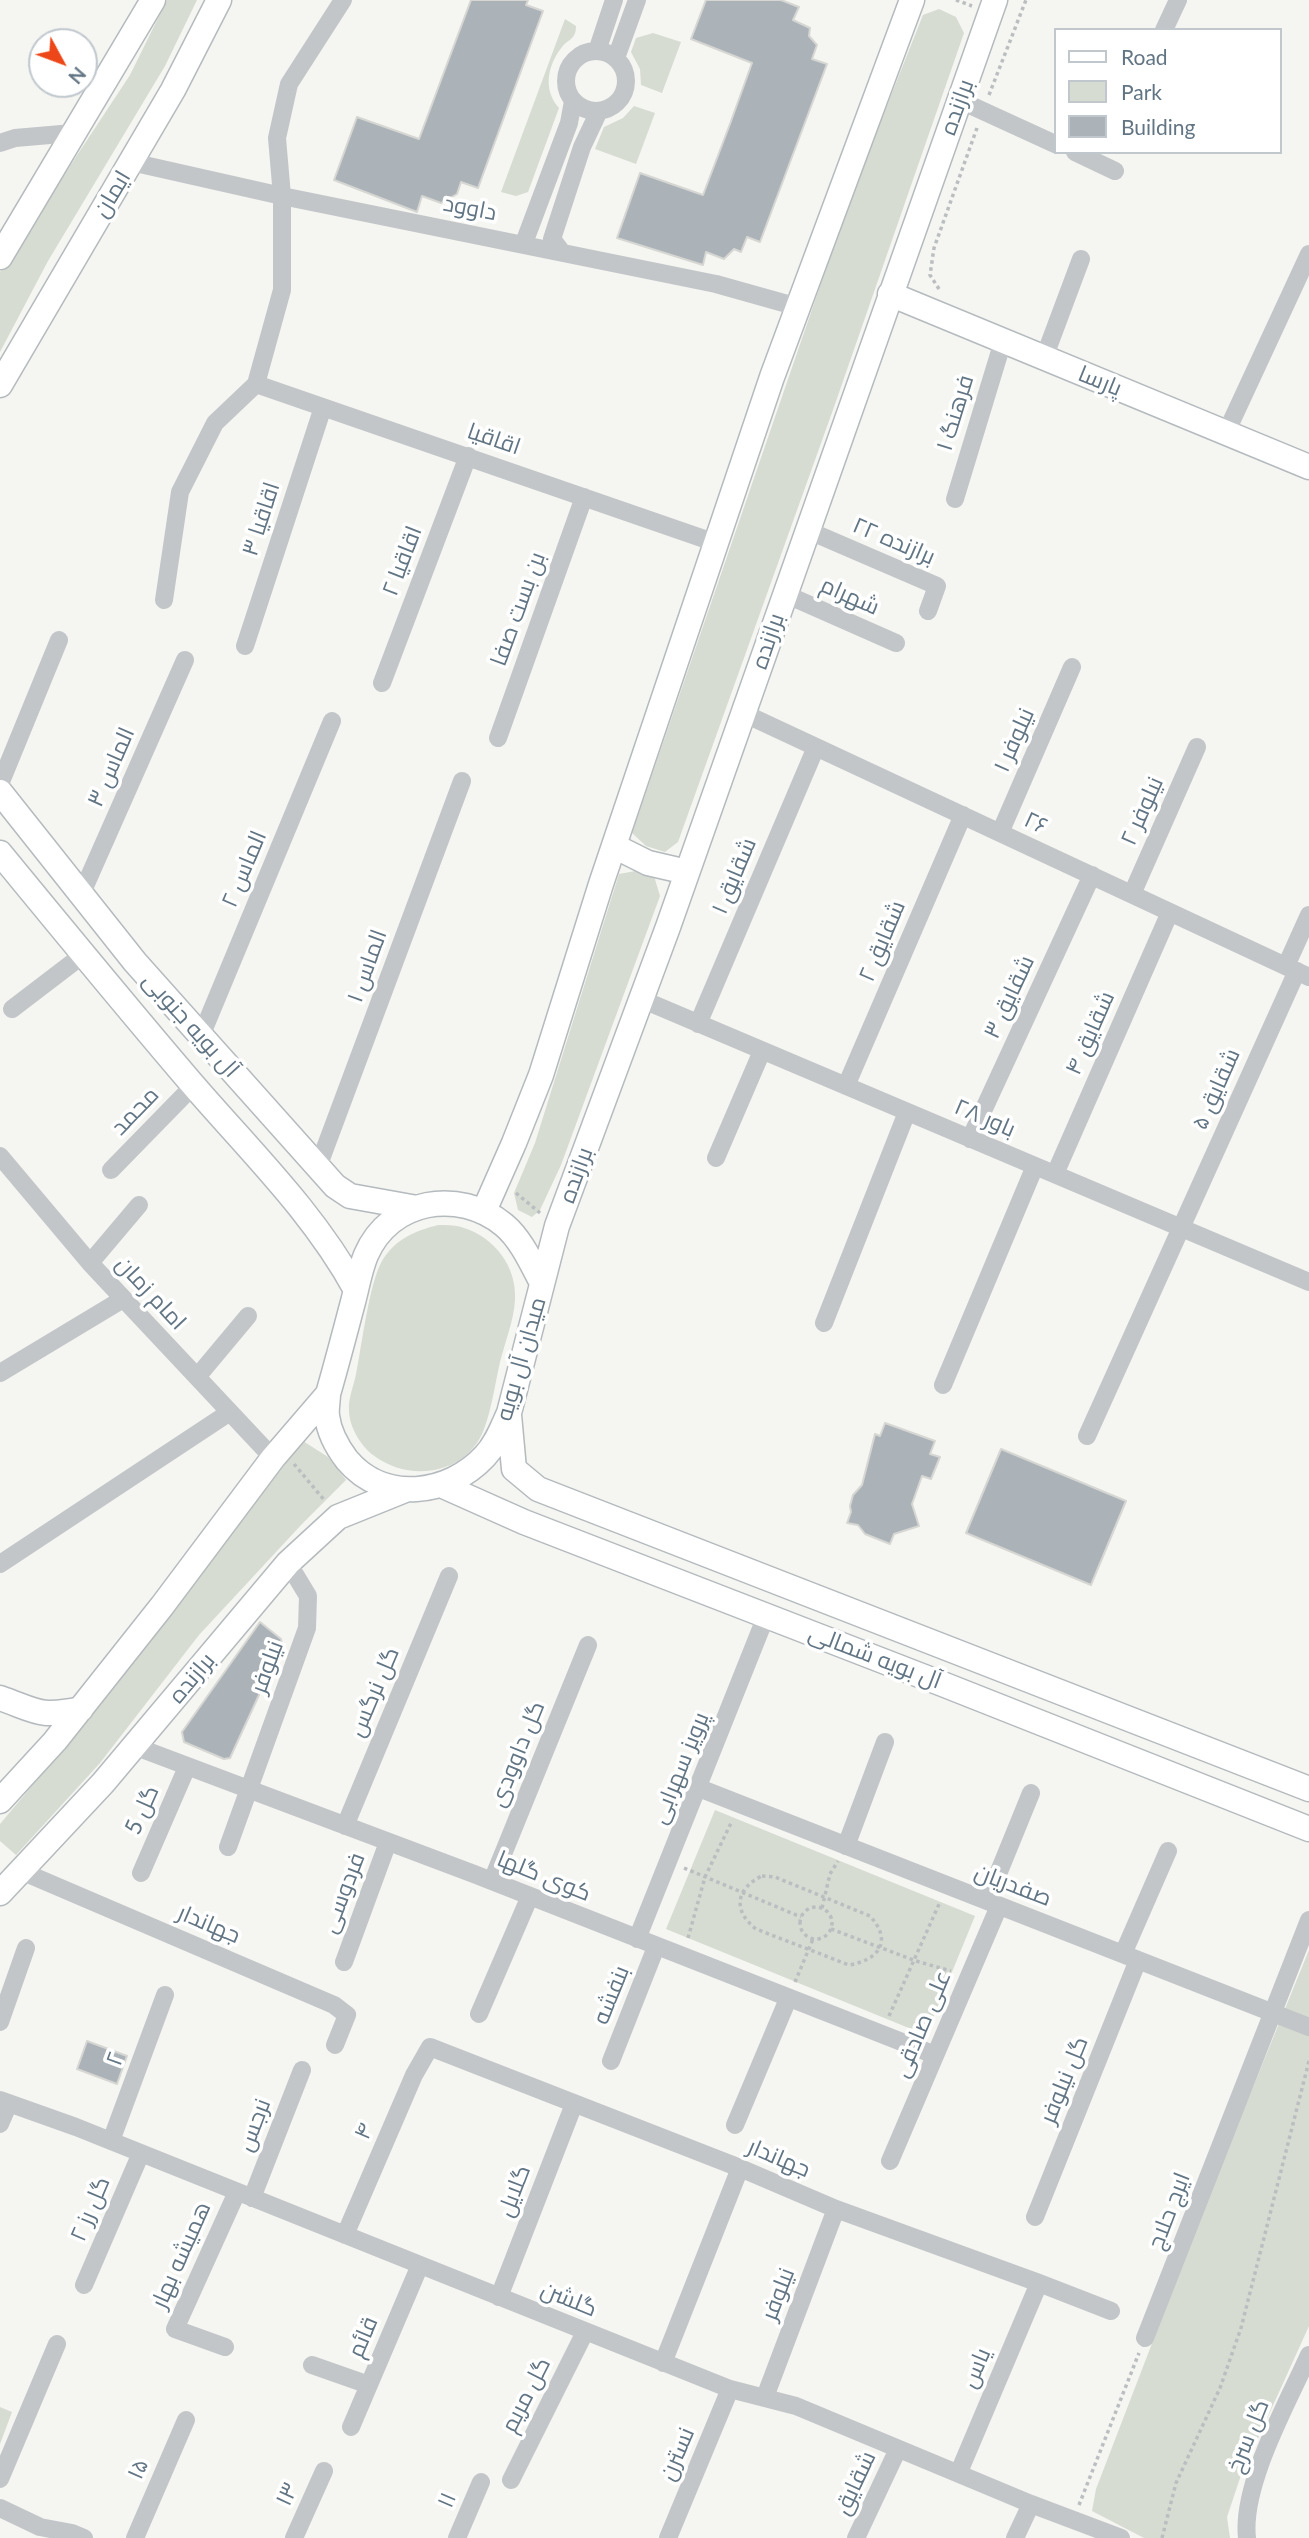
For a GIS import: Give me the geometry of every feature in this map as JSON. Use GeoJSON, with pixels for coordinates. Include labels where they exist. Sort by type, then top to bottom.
{"type":"FeatureCollection","features":[{"type":"Feature","properties":{"kind":"main road"},"geometry":{"type":"LineString","coordinates":[[0,257],[153,0]]}},
{"type":"Feature","properties":{"kind":"main road","name":"ایمان"},"geometry":{"type":"LineString","coordinates":[[0,385],[173,90],[219,0]]}},
{"type":"Feature","properties":{"kind":"main road"},"geometry":{"type":"LineString","coordinates":[[484,1211],[541,1075],[614,846],[716,543],[798,307],[912,0]]}},
{"type":"Feature","properties":{"kind":"main road","name":"برازنده"},"geometry":{"type":"LineString","coordinates":[[542,1283],[557,1226],[687,872],[995,0]]}},
{"type":"Feature","properties":{"kind":"main road","name":"پارسا"},"geometry":{"type":"LineString","coordinates":[[890,295],[1309,467]]}},
{"type":"Feature","properties":{"kind":"main road","name":"آل بویه جنوبی"},"geometry":{"type":"LineString","coordinates":[[0,792],[135,962],[335,1186],[350,1196],[417,1208]]}},
{"type":"Feature","properties":{"kind":"main road"},"geometry":{"type":"LineString","coordinates":[[614,846],[648,863],[687,872]]}},
{"type":"Feature","properties":{"kind":"main road","name":"آل بویه جنوبی"},"geometry":{"type":"LineString","coordinates":[[0,853],[194,1085],[306,1213],[337,1256],[356,1290]]}},
{"type":"Feature","properties":{"kind":"main road","name":"میدان آل بویه"},"geometry":{"type":"LineString","coordinates":[[458,1203],[484,1211],[507,1227],[524,1250],[542,1283],[509,1413],[496,1441],[484,1457],[457,1478],[441,1485],[405,1490],[368,1478],[353,1466],[341,1452],[327,1416],[328,1394],[366,1255],[381,1231],[403,1213],[417,1208],[430,1204],[458,1203]]}},
{"type":"Feature","properties":{"kind":"main road"},"geometry":{"type":"LineString","coordinates":[[0,1801],[80,1709],[162,1606],[277,1453],[328,1394]]}},
{"type":"Feature","properties":{"kind":"main road","name":"آل بویه شمالی"},"geometry":{"type":"LineString","coordinates":[[509,1413],[514,1469],[538,1489],[1309,1789]]}},
{"type":"Feature","properties":{"kind":"main road","name":"آل بویه شمالی"},"geometry":{"type":"LineString","coordinates":[[441,1485],[524,1522],[1309,1829]]}},
{"type":"Feature","properties":{"kind":"main road","name":"برازنده"},"geometry":{"type":"LineString","coordinates":[[0,1893],[10,1867],[103,1783],[288,1563],[338,1517],[405,1490]]}},
{"type":"Feature","properties":{"kind":"main road"},"geometry":{"type":"LineString","coordinates":[[1060,1730],[1077,1697]]}},
{"type":"Feature","properties":{"kind":"main road"},"geometry":{"type":"LineString","coordinates":[[0,1698],[30,1711],[55,1715],[80,1709]]}},
{"type":"Feature","properties":{"kind":"street"},"geometry":{"type":"LineString","coordinates":[[164,600],[180,492],[215,423],[256,384],[282,290],[282,196],[277,138],[289,84],[343,0]]}},
{"type":"Feature","properties":{"kind":"street"},"geometry":{"type":"LineString","coordinates":[[597,51],[614,0]]}},
{"type":"Feature","properties":{"kind":"street"},"geometry":{"type":"LineString","coordinates":[[616,58],[637,0]]}},
{"type":"Feature","properties":{"kind":"street"},"geometry":{"type":"LineString","coordinates":[[1165,28],[1173,2]]}},
{"type":"Feature","properties":{"kind":"street"},"geometry":{"type":"LineString","coordinates":[[524,243],[569,123],[573,101],[566,83],[570,65],[578,57],[597,51],[616,58],[622,66],[626,86],[617,103],[599,111],[590,110],[573,101]]}},
{"type":"Feature","properties":{"kind":"street"},"geometry":{"type":"LineString","coordinates":[[959,100],[1054,144]]}},
{"type":"Feature","properties":{"kind":"street"},"geometry":{"type":"LineString","coordinates":[[561,251],[552,239],[582,147],[599,111]]}},
{"type":"Feature","properties":{"kind":"street"},"geometry":{"type":"LineString","coordinates":[[0,143],[15,138],[73,133]]}},
{"type":"Feature","properties":{"kind":"street"},"geometry":{"type":"LineString","coordinates":[[1078,154],[1115,171]]}},
{"type":"Feature","properties":{"kind":"street","name":"داوود"},"geometry":{"type":"LineString","coordinates":[[131,162],[282,196],[716,284],[798,307]]}},
{"type":"Feature","properties":{"kind":"street"},"geometry":{"type":"LineString","coordinates":[[1226,433],[1309,254]]}},
{"type":"Feature","properties":{"kind":"street"},"geometry":{"type":"LineString","coordinates":[[1044,358],[1081,260]]}},
{"type":"Feature","properties":{"kind":"street","name":"فرهنگ ۱"},"geometry":{"type":"LineString","coordinates":[[955,499],[1003,341]]}},
{"type":"Feature","properties":{"kind":"street","name":"اقاقیا"},"geometry":{"type":"LineString","coordinates":[[256,384],[716,543]]}},
{"type":"Feature","properties":{"kind":"street","name":"اقاقیا ۳"},"geometry":{"type":"LineString","coordinates":[[244,646],[323,407]]}},
{"type":"Feature","properties":{"kind":"street","name":"اقاقیا ۲"},"geometry":{"type":"LineString","coordinates":[[382,683],[468,456]]}},
{"type":"Feature","properties":{"kind":"street","name":"بن بست صفا"},"geometry":{"type":"LineString","coordinates":[[498,738],[584,497]]}},
{"type":"Feature","properties":{"kind":"street","name":"برازنده ۲۲"},"geometry":{"type":"LineString","coordinates":[[807,530],[937,586],[928,611]]}},
{"type":"Feature","properties":{"kind":"street","name":"شهرام"},"geometry":{"type":"LineString","coordinates":[[785,594],[896,643]]}},
{"type":"Feature","properties":{"kind":"street"},"geometry":{"type":"LineString","coordinates":[[0,784],[59,640]]}},
{"type":"Feature","properties":{"kind":"street","name":"الماس ۳"},"geometry":{"type":"LineString","coordinates":[[81,894],[186,660]]}},
{"type":"Feature","properties":{"kind":"street","name":"نیلوفر ۱"},"geometry":{"type":"LineString","coordinates":[[1000,833],[1072,667]]}},
{"type":"Feature","properties":{"kind":"street","name":"۲۶"},"geometry":{"type":"LineString","coordinates":[[743,713],[1297,971]]}},
{"type":"Feature","properties":{"kind":"street","name":"الماس ۲"},"geometry":{"type":"LineString","coordinates":[[201,1036],[332,721]]}},
{"type":"Feature","properties":{"kind":"street","name":"شقایق ۱"},"geometry":{"type":"LineString","coordinates":[[698,1024],[816,747]]}},
{"type":"Feature","properties":{"kind":"street","name":"نیلوفر ۲"},"geometry":{"type":"LineString","coordinates":[[1132,894],[1197,747]]}},
{"type":"Feature","properties":{"kind":"street","name":"الماس ۱"},"geometry":{"type":"LineString","coordinates":[[318,1167],[462,781]]}},
{"type":"Feature","properties":{"kind":"street","name":"شقایق ۲"},"geometry":{"type":"LineString","coordinates":[[846,1086],[963,815]]}},
{"type":"Feature","properties":{"kind":"street","name":"شقایق ۳"},"geometry":{"type":"LineString","coordinates":[[970,1139],[1092,876]]}},
{"type":"Feature","properties":{"kind":"street","name":"شقایق ۴"},"geometry":{"type":"LineString","coordinates":[[1055,1174],[1170,912]]}},
{"type":"Feature","properties":{"kind":"street","name":"شقایق ۵"},"geometry":{"type":"LineString","coordinates":[[1087,1436],[1297,971],[1309,915]]}},
{"type":"Feature","properties":{"kind":"street"},"geometry":{"type":"LineString","coordinates":[[12,1009],[85,954]]}},
{"type":"Feature","properties":{"kind":"street","name":"باور ۲۸"},"geometry":{"type":"LineString","coordinates":[[641,999],[1309,1282]]}},
{"type":"Feature","properties":{"kind":"street"},"geometry":{"type":"LineString","coordinates":[[716,1158],[762,1051]]}},
{"type":"Feature","properties":{"kind":"street","name":"محمد"},"geometry":{"type":"LineString","coordinates":[[111,1170],[194,1085]]}},
{"type":"Feature","properties":{"kind":"street"},"geometry":{"type":"LineString","coordinates":[[824,1324],[906,1112]]}},
{"type":"Feature","properties":{"kind":"street"},"geometry":{"type":"LineString","coordinates":[[943,1385],[1035,1166]]}},
{"type":"Feature","properties":{"kind":"street","name":"امام زمان"},"geometry":{"type":"LineString","coordinates":[[4,1167],[229,1412],[277,1453]]}},
{"type":"Feature","properties":{"kind":"street"},"geometry":{"type":"LineString","coordinates":[[90,1263],[139,1205]]}},
{"type":"Feature","properties":{"kind":"street"},"geometry":{"type":"LineString","coordinates":[[0,1373],[123,1299]]}},
{"type":"Feature","properties":{"kind":"street"},"geometry":{"type":"LineString","coordinates":[[197,1377],[248,1316]]}},
{"type":"Feature","properties":{"kind":"street"},"geometry":{"type":"LineString","coordinates":[[0,1564],[229,1412]]}},
{"type":"Feature","properties":{"kind":"street","name":"نیلوفر"},"geometry":{"type":"LineString","coordinates":[[248,1789],[307,1628],[308,1596],[288,1563]]}},
{"type":"Feature","properties":{"kind":"street","name":"گل نرگس"},"geometry":{"type":"LineString","coordinates":[[345,1826],[449,1576]]}},
{"type":"Feature","properties":{"kind":"street","name":"پرویز سهرابی"},"geometry":{"type":"LineString","coordinates":[[637,1939],[766,1616]]}},
{"type":"Feature","properties":{"kind":"street","name":"گل داوودی"},"geometry":{"type":"LineString","coordinates":[[492,1881],[588,1645]]}},
{"type":"Feature","properties":{"kind":"street"},"geometry":{"type":"LineString","coordinates":[[846,1846],[885,1742]]}},
{"type":"Feature","properties":{"kind":"street","name":"کوی گلها"},"geometry":{"type":"LineString","coordinates":[[134,1746],[492,1881],[935,2055]]}},
{"type":"Feature","properties":{"kind":"street","name":"گل 5"},"geometry":{"type":"LineString","coordinates":[[141,1873],[187,1767]]}},
{"type":"Feature","properties":{"kind":"street","name":"صفدریان"},"geometry":{"type":"LineString","coordinates":[[699,1788],[1309,2027]]}},
{"type":"Feature","properties":{"kind":"street"},"geometry":{"type":"LineString","coordinates":[[228,1847],[248,1789]]}},
{"type":"Feature","properties":{"kind":"street","name":"علی صادقی"},"geometry":{"type":"LineString","coordinates":[[890,2161],[969,1976],[1031,1793]]}},
{"type":"Feature","properties":{"kind":"street","name":"فردوسی"},"geometry":{"type":"LineString","coordinates":[[344,1962],[388,1842]]}},
{"type":"Feature","properties":{"kind":"street","name":"گل نیلوفر"},"geometry":{"type":"LineString","coordinates":[[1035,2217],[1168,1851]]}},
{"type":"Feature","properties":{"kind":"street","name":"جهاندار"},"geometry":{"type":"LineString","coordinates":[[10,1867],[334,2004],[347,2015],[335,2045]]}},
{"type":"Feature","properties":{"kind":"street"},"geometry":{"type":"LineString","coordinates":[[479,2014],[530,1896]]}},
{"type":"Feature","properties":{"kind":"street","name":"ایرج حلاج"},"geometry":{"type":"LineString","coordinates":[[1145,2338],[1309,1920]]}},
{"type":"Feature","properties":{"kind":"street","name":"بنفشه"},"geometry":{"type":"LineString","coordinates":[[611,2061],[656,1947]]}},
{"type":"Feature","properties":{"kind":"street"},"geometry":{"type":"LineString","coordinates":[[0,2022],[26,1948]]}},
{"type":"Feature","properties":{"kind":"street","name":"۲"},"geometry":{"type":"LineString","coordinates":[[111,2141],[165,1995]]}},
{"type":"Feature","properties":{"kind":"street"},"geometry":{"type":"LineString","coordinates":[[735,2125],[789,1999]]}},
{"type":"Feature","properties":{"kind":"street","name":"جهاندار"},"geometry":{"type":"LineString","coordinates":[[430,2047],[740,2168],[836,2209],[1111,2311]]}},
{"type":"Feature","properties":{"kind":"street","name":"۴"},"geometry":{"type":"LineString","coordinates":[[345,2235],[414,2075],[430,2047]]}},
{"type":"Feature","properties":{"kind":"street","name":"نرجس"},"geometry":{"type":"LineString","coordinates":[[245,2195],[302,2070]]}},
{"type":"Feature","properties":{"kind":"street"},"geometry":{"type":"LineString","coordinates":[[0,2124],[5,2101]]}},
{"type":"Feature","properties":{"kind":"street","name":"گلشن"},"geometry":{"type":"LineString","coordinates":[[5,2101],[730,2389],[796,2406],[1031,2504],[1121,2538]]}},
{"type":"Feature","properties":{"kind":"street","name":"گلایل"},"geometry":{"type":"LineString","coordinates":[[499,2297],[574,2104]]}},
{"type":"Feature","properties":{"kind":"street","name":"گل رز ۲"},"geometry":{"type":"LineString","coordinates":[[84,2285],[141,2153]]}},
{"type":"Feature","properties":{"kind":"street"},"geometry":{"type":"LineString","coordinates":[[663,2363],[740,2168]]}},
{"type":"Feature","properties":{"kind":"street","name":"همیشه بهار"},"geometry":{"type":"LineString","coordinates":[[225,2347],[175,2329],[245,2195]]}},
{"type":"Feature","properties":{"kind":"street","name":"نیلوفر"},"geometry":{"type":"LineString","coordinates":[[765,2397],[836,2209]]}},
{"type":"Feature","properties":{"kind":"street","name":"قائم"},"geometry":{"type":"LineString","coordinates":[[351,2427],[420,2265]]}},
{"type":"Feature","properties":{"kind":"street","name":"یاس"},"geometry":{"type":"LineString","coordinates":[[959,2472],[1039,2283]]}},
{"type":"Feature","properties":{"kind":"street","name":"گل مریم"},"geometry":{"type":"LineString","coordinates":[[511,2480],[585,2332]]}},
{"type":"Feature","properties":{"kind":"street"},"geometry":{"type":"LineString","coordinates":[[0,2479],[57,2344]]}},
{"type":"Feature","properties":{"kind":"street","name":"گل سرخ"},"geometry":{"type":"LineString","coordinates":[[1247,2538],[1245,2521],[1256,2476],[1309,2355]]}},
{"type":"Feature","properties":{"kind":"street"},"geometry":{"type":"LineString","coordinates":[[312,2365],[369,2385]]}},
{"type":"Feature","properties":{"kind":"street","name":"نسترن"},"geometry":{"type":"LineString","coordinates":[[668,2538],[730,2389]]}},
{"type":"Feature","properties":{"kind":"street","name":"۱۵"},"geometry":{"type":"LineString","coordinates":[[135,2538],[186,2420]]}},
{"type":"Feature","properties":{"kind":"street","name":"شقایق"},"geometry":{"type":"LineString","coordinates":[[856,2538],[898,2449]]}},
{"type":"Feature","properties":{"kind":"street","name":"۱۳"},"geometry":{"type":"LineString","coordinates":[[294,2538],[324,2471]]}},
{"type":"Feature","properties":{"kind":"street","name":"۱۱"},"geometry":{"type":"LineString","coordinates":[[457,2538],[481,2482]]}},
{"type":"Feature","properties":{"kind":"street"},"geometry":{"type":"LineString","coordinates":[[1015,2538],[1031,2504]]}},
{"type":"Feature","properties":{"kind":"street"},"geometry":{"type":"LineString","coordinates":[[0,2508],[41,2534],[72,2533],[84,2538]]}},
{"type":"Feature","properties":{"kind":"path"},"geometry":{"type":"LineString","coordinates":[[945,295],[930,275],[933,248],[1026,0]]}},
{"type":"Feature","properties":{"kind":"path"},"geometry":{"type":"LineString","coordinates":[[498,1179],[557,1226]]}},
{"type":"Feature","properties":{"kind":"path"},"geometry":{"type":"LineString","coordinates":[[277,1453],[338,1517]]}},
{"type":"Feature","properties":{"kind":"path"},"geometry":{"type":"LineString","coordinates":[[682,1957],[705,1878],[740,1805]]}},
{"type":"Feature","properties":{"kind":"path"},"geometry":{"type":"LineString","coordinates":[[822,1908],[830,1874],[846,1846]]}},
{"type":"Feature","properties":{"kind":"path"},"geometry":{"type":"LineString","coordinates":[[669,1860],[705,1878],[801,1917]]}},
{"type":"Feature","properties":{"kind":"path"},"geometry":{"type":"LineString","coordinates":[[762,1876],[775,1877],[826,1897],[870,1916],[877,1923],[882,1936],[880,1948],[875,1955],[863,1963],[849,1965],[756,1929],[744,1919],[740,1905],[742,1893],[750,1882],[762,1876]]}},
{"type":"Feature","properties":{"kind":"path"},"geometry":{"type":"LineString","coordinates":[[881,2034],[916,1961],[947,1886]]}},
{"type":"Feature","properties":{"kind":"path"},"geometry":{"type":"LineString","coordinates":[[812,1908],[822,1908],[830,1915],[831,1929],[824,1937],[813,1939],[804,1933],[801,1917],[812,1908]]}},
{"type":"Feature","properties":{"kind":"path"},"geometry":{"type":"LineString","coordinates":[[831,1929],[916,1961],[969,1976]]}},
{"type":"Feature","properties":{"kind":"path"},"geometry":{"type":"LineString","coordinates":[[789,1999],[813,1939]]}},
{"type":"Feature","properties":{"kind":"path"},"geometry":{"type":"LineString","coordinates":[[1162,2538],[1179,2476],[1220,2388],[1241,2328],[1309,2061]]}},
{"type":"Feature","properties":{"kind":"path"},"geometry":{"type":"LineString","coordinates":[[1073,2519],[1145,2338]]}},
{"type":"Feature","properties":{"kind":"green space"},"geometry":{"type":"Polygon","coordinates":[[[167,0],[197,0],[165,66],[48,261],[0,352],[0,272],[130,75],[167,0]]]}},
{"type":"Feature","properties":{"kind":"green space"},"geometry":{"type":"Polygon","coordinates":[[[939,9],[956,17],[964,33],[834,407],[678,842],[665,852],[646,846],[632,833],[851,196],[923,15],[939,9]]]}},
{"type":"Feature","properties":{"kind":"green space"},"geometry":{"type":"Polygon","coordinates":[[[565,19],[576,26],[576,31],[557,54],[550,70],[549,86],[559,108],[528,192],[516,196],[501,192],[565,19]]]}},
{"type":"Feature","properties":{"kind":"green space"},"geometry":{"type":"Polygon","coordinates":[[[653,33],[681,42],[662,93],[641,85],[640,69],[631,52],[636,38],[653,33]]]}},
{"type":"Feature","properties":{"kind":"green space"},"geometry":{"type":"Polygon","coordinates":[[[634,106],[655,113],[636,164],[595,149],[604,127],[623,118],[634,106]]]}},
{"type":"Feature","properties":{"kind":"green space"},"geometry":{"type":"Polygon","coordinates":[[[641,870],[654,876],[660,896],[561,1165],[540,1210],[532,1217],[518,1210],[514,1193],[535,1143],[619,874],[641,870]]]}},
{"type":"Feature","properties":{"kind":"green space"},"geometry":{"type":"Polygon","coordinates":[[[438,1225],[464,1228],[494,1246],[508,1265],[515,1288],[515,1300],[489,1413],[476,1444],[465,1456],[451,1465],[436,1470],[419,1471],[387,1464],[373,1455],[353,1429],[349,1406],[377,1271],[387,1253],[406,1237],[438,1225]]]}},
{"type":"Feature","properties":{"kind":"green space"},"geometry":{"type":"Polygon","coordinates":[[[303,1441],[328,1457],[346,1480],[199,1635],[100,1763],[16,1855],[0,1841],[0,1824],[102,1702],[303,1441]]]}},
{"type":"Feature","properties":{"kind":"green space"},"geometry":{"type":"Polygon","coordinates":[[[715,1810],[975,1916],[926,2035],[666,1929],[715,1810]]]}},
{"type":"Feature","properties":{"kind":"green space"},"geometry":{"type":"Polygon","coordinates":[[[1309,1950],[1309,2326],[1240,2478],[1227,2517],[1230,2538],[1144,2538],[1092,2511],[1096,2489],[1211,2190],[1309,1950]]]}},
{"type":"Feature","properties":{"kind":"green space"},"geometry":{"type":"Polygon","coordinates":[[[0,2407],[12,2412],[0,2444],[0,2407]]]}},
{"type":"Feature","properties":{"kind":"building"},"geometry":{"type":"Polygon","coordinates":[[[471,0],[528,0],[526,5],[543,11],[478,188],[461,182],[457,194],[441,203],[422,196],[417,212],[334,180],[357,117],[419,139],[471,0]]]}},
{"type":"Feature","properties":{"kind":"building"},"geometry":{"type":"Polygon","coordinates":[[[706,0],[781,0],[799,7],[793,20],[810,28],[809,36],[817,45],[812,59],[827,64],[760,242],[747,237],[741,252],[734,249],[724,259],[706,252],[703,265],[617,238],[640,173],[703,195],[730,124],[752,63],[691,39],[706,0]]]}},
{"type":"Feature","properties":{"kind":"building"},"geometry":{"type":"Polygon","coordinates":[[[885,1423],[935,1441],[930,1454],[940,1457],[931,1479],[922,1476],[912,1504],[919,1526],[894,1534],[890,1544],[865,1534],[858,1525],[847,1523],[853,1495],[862,1485],[875,1434],[880,1436],[885,1423]]]}},
{"type":"Feature","properties":{"kind":"building"},"geometry":{"type":"Polygon","coordinates":[[[1001,1449],[1126,1501],[1091,1585],[966,1533],[1001,1449]]]}},
{"type":"Feature","properties":{"kind":"building"},"geometry":{"type":"Polygon","coordinates":[[[260,1622],[281,1639],[282,1645],[230,1758],[224,1759],[184,1742],[182,1732],[260,1622]]]}},
{"type":"Feature","properties":{"kind":"building"},"geometry":{"type":"Polygon","coordinates":[[[87,2041],[127,2056],[117,2084],[77,2069],[87,2041]]]}}]}
